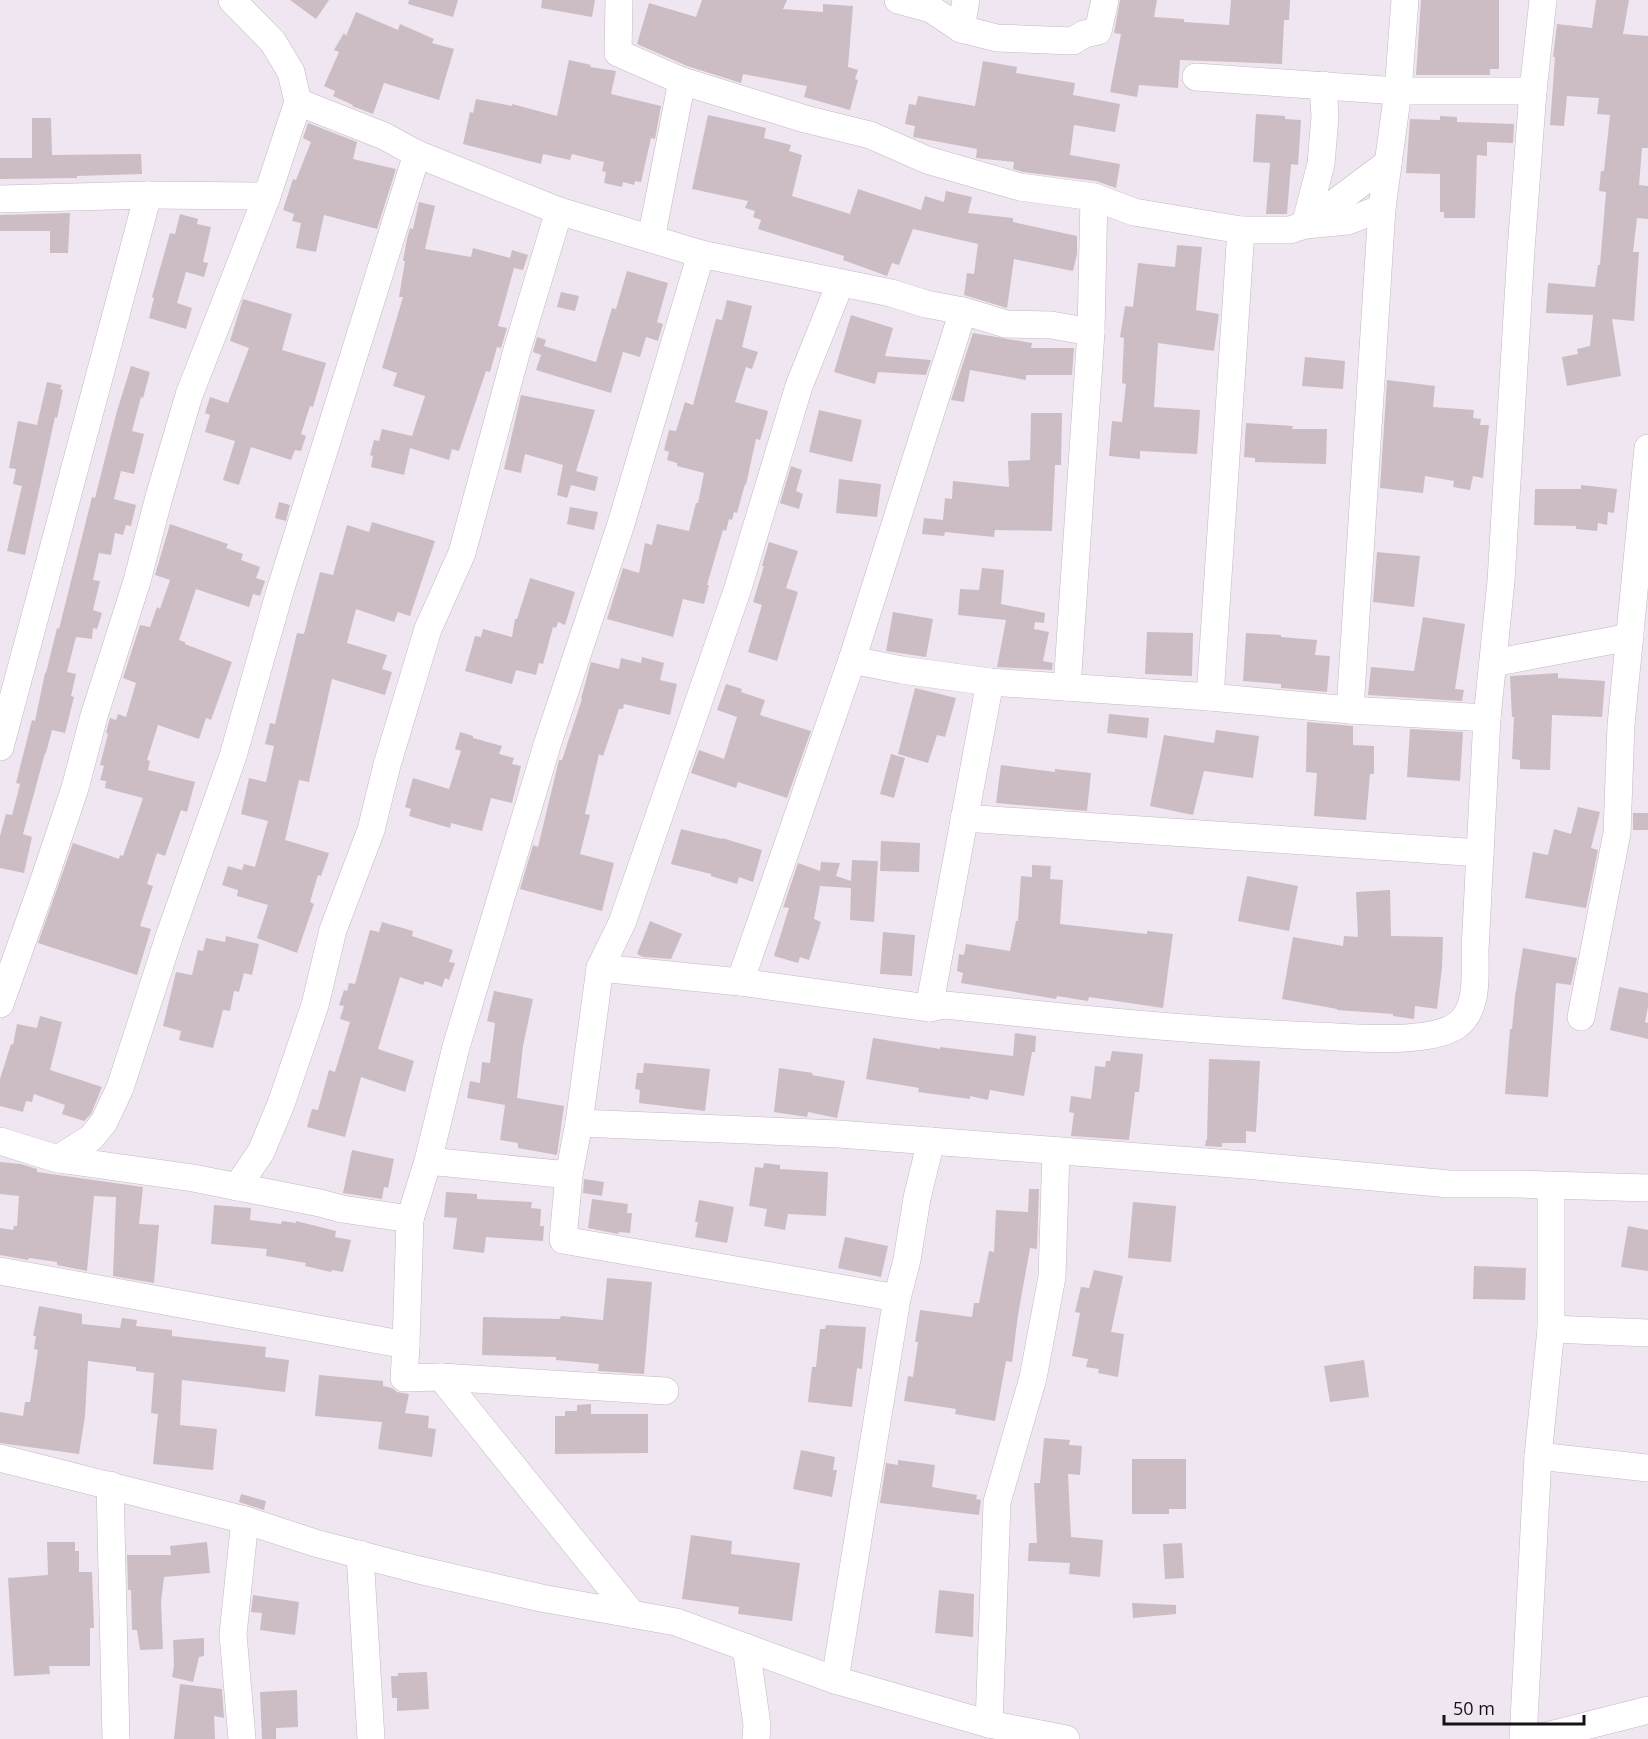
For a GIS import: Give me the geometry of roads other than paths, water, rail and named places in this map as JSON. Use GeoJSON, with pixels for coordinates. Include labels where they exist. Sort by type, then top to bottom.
{"type":"FeatureCollection","features":[{"type":"Feature","properties":{"kind":"street"},"geometry":{"type":"LineString","coordinates":[[0,1004],[75,788],[94,716],[137,581],[189,395],[267,196],[298,102],[291,72],[273,42],[232,0]]}},
{"type":"Feature","properties":{"kind":"street"},"geometry":{"type":"LineString","coordinates":[[619,0],[618,53],[682,81],[805,119],[870,135],[927,160],[1020,187],[1094,197],[1134,212],[1241,230],[1290,230],[1305,225],[1348,221],[1382,208]]}},
{"type":"Feature","properties":{"kind":"street"},"geometry":{"type":"LineString","coordinates":[[898,0],[931,9],[962,29],[997,38],[1073,41],[1084,34],[1098,31],[1105,0]]}},
{"type":"Feature","properties":{"kind":"street"},"geometry":{"type":"LineString","coordinates":[[962,29],[966,0]]}},
{"type":"Feature","properties":{"kind":"street"},"geometry":{"type":"LineString","coordinates":[[1350,710],[1382,208],[1398,91],[1405,0]]}},
{"type":"Feature","properties":{"kind":"street"},"geometry":{"type":"LineString","coordinates":[[600,968],[740,982],[929,1008],[945,1005],[1218,1032],[1382,1039],[1432,1035],[1456,1026],[1469,1011],[1475,986],[1487,718],[1501,581],[1522,239],[1533,91],[1543,0]]}},
{"type":"Feature","properties":{"kind":"street"},"geometry":{"type":"LineString","coordinates":[[1196,77],[1398,91],[1533,91]]}},
{"type":"Feature","properties":{"kind":"street"},"geometry":{"type":"LineString","coordinates":[[651,239],[682,81]]}},
{"type":"Feature","properties":{"kind":"street"},"geometry":{"type":"LineString","coordinates":[[1305,225],[1321,164],[1325,117],[1323,85]]}},
{"type":"Feature","properties":{"kind":"street"},"geometry":{"type":"LineString","coordinates":[[298,102],[384,135],[417,153],[559,211],[701,254],[891,293],[1006,324],[1051,325],[1091,332]]}},
{"type":"Feature","properties":{"kind":"street"},"geometry":{"type":"LineString","coordinates":[[58,1159],[91,1138],[104,1122],[120,1088],[170,934],[233,756],[280,591],[417,153]]}},
{"type":"Feature","properties":{"kind":"street"},"geometry":{"type":"LineString","coordinates":[[1305,225],[1388,163]]}},
{"type":"Feature","properties":{"kind":"street"},"geometry":{"type":"LineString","coordinates":[[0,199],[148,195],[267,196]]}},
{"type":"Feature","properties":{"kind":"street"},"geometry":{"type":"LineString","coordinates":[[0,747],[148,195]]}},
{"type":"Feature","properties":{"kind":"street"},"geometry":{"type":"LineString","coordinates":[[1067,687],[1091,332],[1094,197]]}},
{"type":"Feature","properties":{"kind":"street"},"geometry":{"type":"LineString","coordinates":[[237,1186],[261,1152],[281,1104],[315,1005],[333,930],[370,830],[428,629],[462,553],[517,350],[559,211]]}},
{"type":"Feature","properties":{"kind":"street"},"geometry":{"type":"LineString","coordinates":[[1210,697],[1241,230]]}},
{"type":"Feature","properties":{"kind":"street"},"geometry":{"type":"LineString","coordinates":[[665,1391],[441,1377],[404,1378],[410,1219],[428,1161],[456,1047],[548,742],[621,524],[701,254]]}},
{"type":"Feature","properties":{"kind":"street"},"geometry":{"type":"LineString","coordinates":[[840,284],[799,386],[738,588],[622,923],[600,968],[579,1123],[569,1175],[563,1240],[897,1298]]}},
{"type":"Feature","properties":{"kind":"street"},"geometry":{"type":"LineString","coordinates":[[740,982],[852,660],[963,311]]}},
{"type":"Feature","properties":{"kind":"street"},"geometry":{"type":"LineString","coordinates":[[1581,1017],[1617,833],[1621,725],[1648,448]]}},
{"type":"Feature","properties":{"kind":"street"},"geometry":{"type":"LineString","coordinates":[[1493,663],[1630,637]]}},
{"type":"Feature","properties":{"kind":"street"},"geometry":{"type":"LineString","coordinates":[[852,660],[902,670],[990,682],[1210,697],[1350,710],[1487,718]]}},
{"type":"Feature","properties":{"kind":"street"},"geometry":{"type":"LineString","coordinates":[[929,1008],[990,682]]}},
{"type":"Feature","properties":{"kind":"street"},"geometry":{"type":"LineString","coordinates":[[964,818],[1480,853]]}},
{"type":"Feature","properties":{"kind":"street"},"geometry":{"type":"LineString","coordinates":[[579,1123],[839,1134],[1245,1165],[1449,1184],[1648,1188]]}},
{"type":"Feature","properties":{"kind":"street"},"geometry":{"type":"LineString","coordinates":[[0,1141],[58,1159],[192,1178],[342,1209],[410,1219]]}},
{"type":"Feature","properties":{"kind":"street"},"geometry":{"type":"LineString","coordinates":[[835,1680],[897,1298],[931,1141]]}},
{"type":"Feature","properties":{"kind":"street"},"geometry":{"type":"LineString","coordinates":[[989,1724],[997,1502],[1032,1378],[1052,1277],[1056,1151]]}},
{"type":"Feature","properties":{"kind":"street"},"geometry":{"type":"LineString","coordinates":[[428,1161],[569,1175]]}},
{"type":"Feature","properties":{"kind":"street"},"geometry":{"type":"LineString","coordinates":[[1523,1739],[1538,1456],[1551,1329],[1551,1186]]}},
{"type":"Feature","properties":{"kind":"street"},"geometry":{"type":"LineString","coordinates":[[0,1271],[406,1344]]}},
{"type":"Feature","properties":{"kind":"street"},"geometry":{"type":"LineString","coordinates":[[1551,1329],[1648,1333]]}},
{"type":"Feature","properties":{"kind":"street"},"geometry":{"type":"LineString","coordinates":[[441,1377],[632,1614]]}},
{"type":"Feature","properties":{"kind":"street"},"geometry":{"type":"LineString","coordinates":[[1538,1456],[1648,1468]]}},
{"type":"Feature","properties":{"kind":"street"},"geometry":{"type":"LineString","coordinates":[[0,1458],[245,1521],[315,1543],[419,1570],[541,1598],[676,1622],[835,1680],[989,1724],[1066,1739]]}},
{"type":"Feature","properties":{"kind":"street"},"geometry":{"type":"LineString","coordinates":[[110,1485],[116,1739]]}},
{"type":"Feature","properties":{"kind":"street"},"geometry":{"type":"LineString","coordinates":[[242,1739],[233,1634],[245,1521]]}},
{"type":"Feature","properties":{"kind":"street"},"geometry":{"type":"LineString","coordinates":[[360,1554],[371,1739]]}},
{"type":"Feature","properties":{"kind":"street"},"geometry":{"type":"LineString","coordinates":[[746,1647],[757,1725],[756,1739]]}},
{"type":"Feature","properties":{"kind":"street"},"geometry":{"type":"LineString","coordinates":[[1534,1739],[1648,1710]]}}]}
